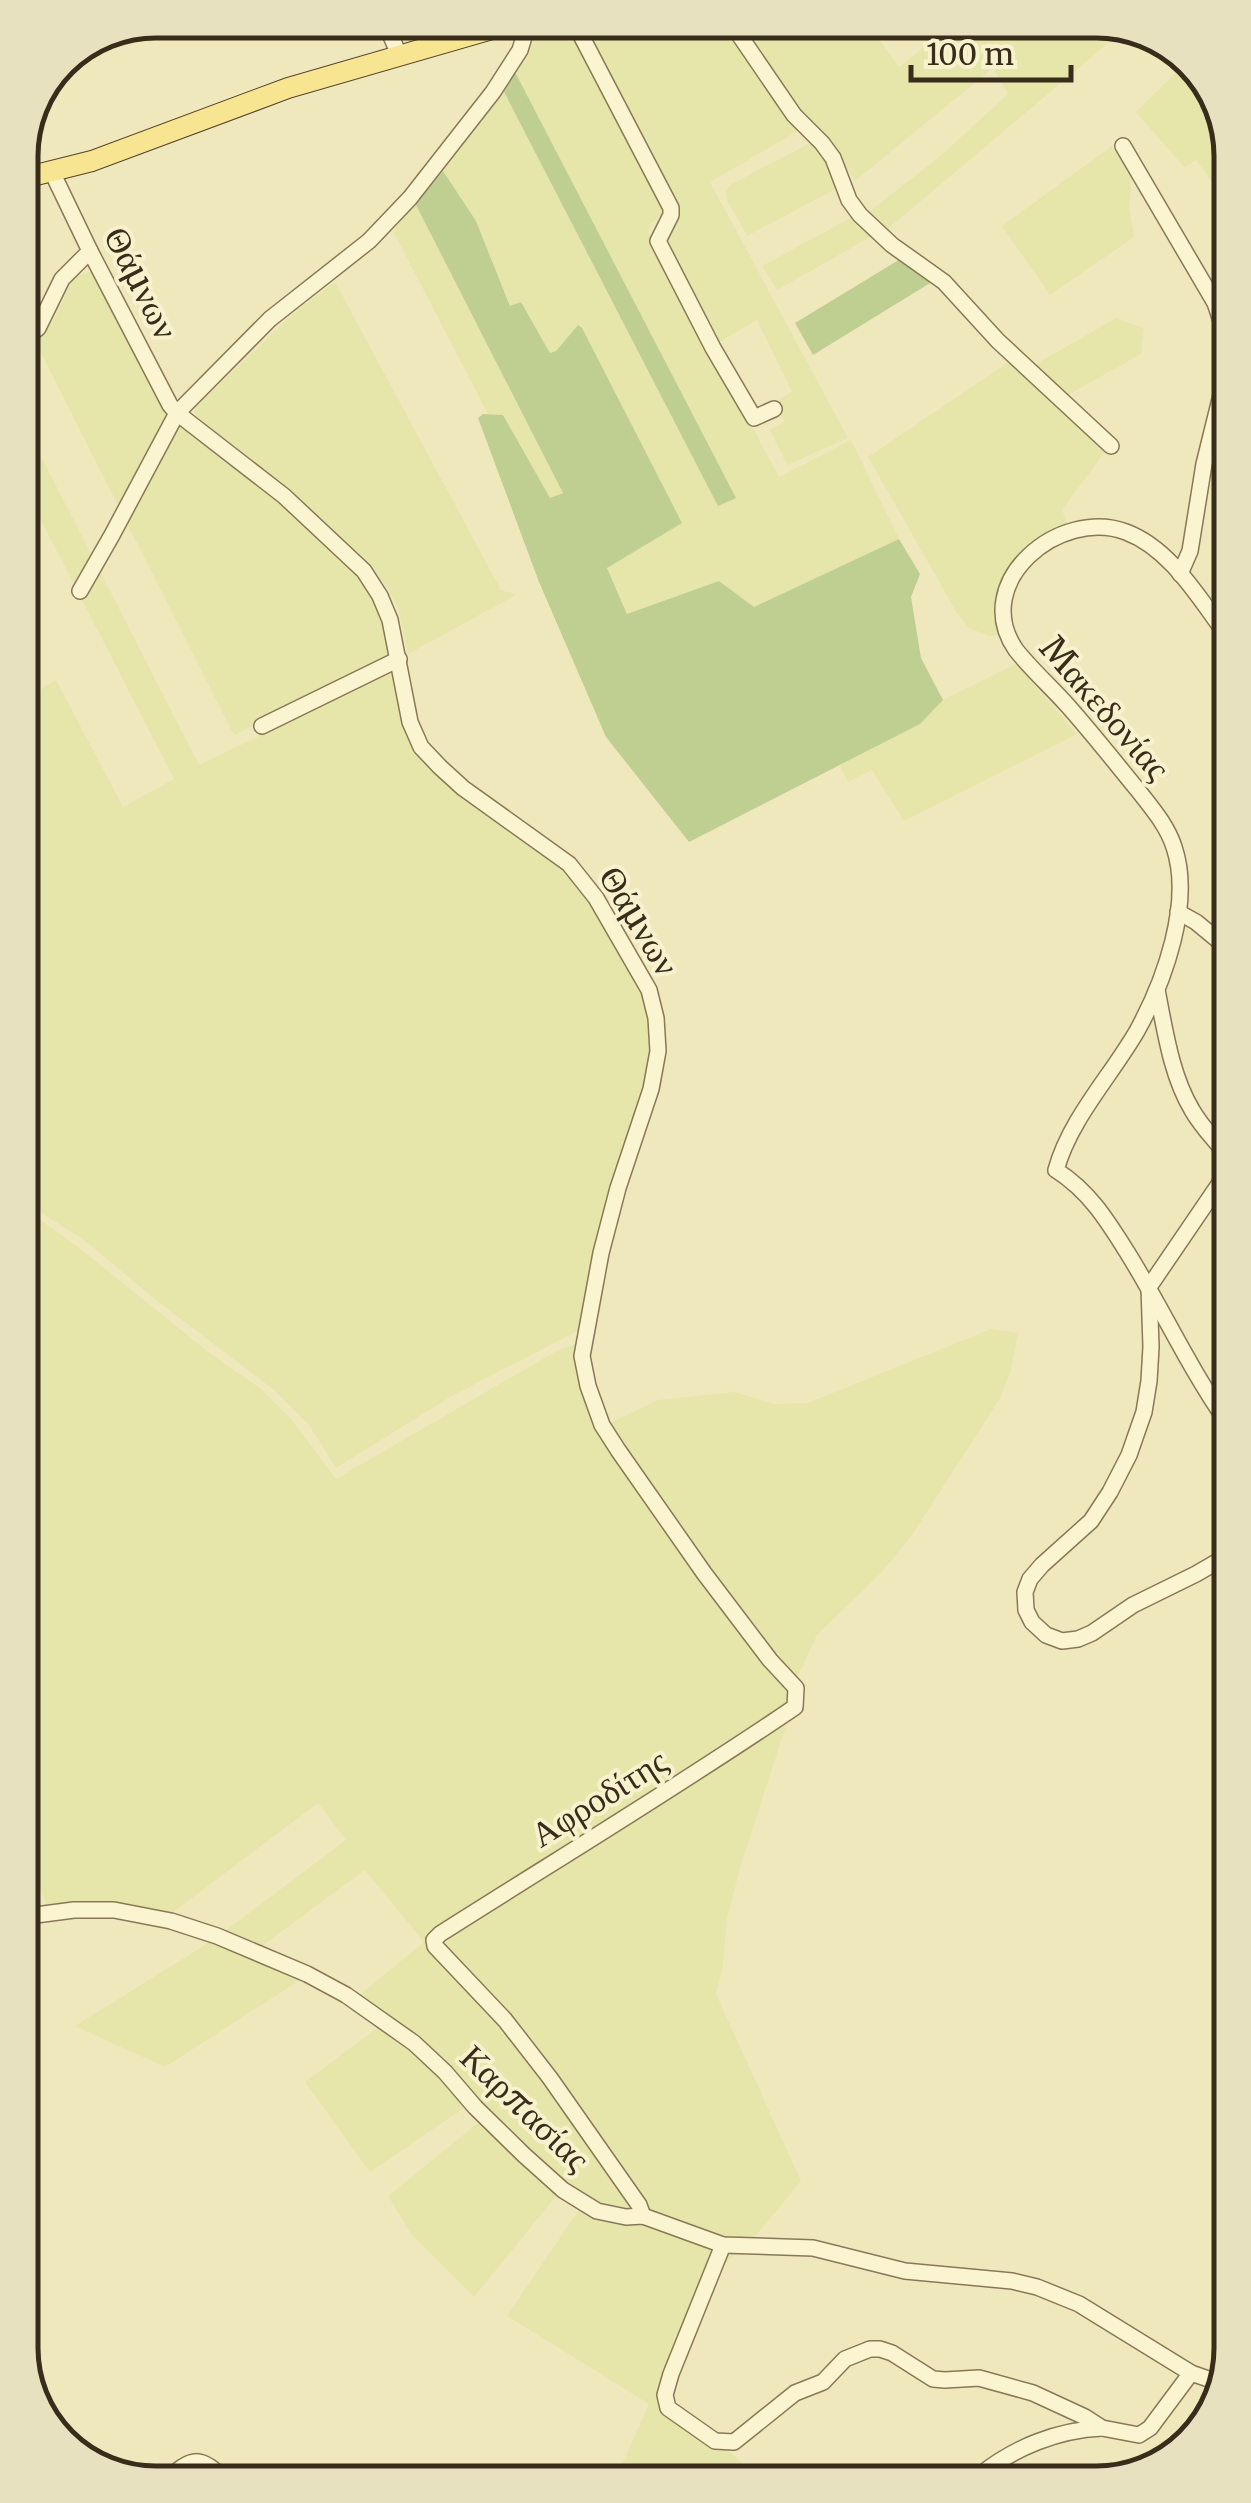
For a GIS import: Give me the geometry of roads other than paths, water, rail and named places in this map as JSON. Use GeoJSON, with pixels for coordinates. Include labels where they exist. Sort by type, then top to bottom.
{"type":"FeatureCollection","features":[{"type":"Feature","properties":{"kind":"main road"},"geometry":{"type":"LineString","coordinates":[[38,175],[152,140],[288,88],[465,38]]}},
{"type":"Feature","properties":{"kind":"street"},"geometry":{"type":"LineString","coordinates":[[392,38],[400,57]]}},
{"type":"Feature","properties":{"kind":"street"},"geometry":{"type":"LineString","coordinates":[[80,591],[177,413],[270,319],[362,247],[393,216],[493,92],[520,50],[522,38]]}},
{"type":"Feature","properties":{"kind":"street"},"geometry":{"type":"LineString","coordinates":[[582,38],[671,208],[658,241],[713,348],[754,418],[774,409]]}},
{"type":"Feature","properties":{"kind":"street"},"geometry":{"type":"LineString","coordinates":[[741,38],[794,115],[833,158],[849,200],[860,215],[892,245],[944,282],[998,341],[1111,446]]}},
{"type":"Feature","properties":{"kind":"street"},"geometry":{"type":"LineString","coordinates":[[1123,146],[1214,301]]}},
{"type":"Feature","properties":{"kind":"street","name":"Θάμνων"},"geometry":{"type":"LineString","coordinates":[[52,172],[166,398],[177,413],[284,496],[364,571],[388,613],[410,722],[421,746],[464,788],[569,864],[596,898],[649,990],[658,1051],[652,1090],[618,1188],[601,1254],[582,1356],[588,1386],[602,1424],[618,1450],[704,1573],[796,1688],[795,1707]]}},
{"type":"Feature","properties":{"kind":"street"},"geometry":{"type":"LineString","coordinates":[[38,328],[62,279],[90,251]]}},
{"type":"Feature","properties":{"kind":"street"},"geometry":{"type":"LineString","coordinates":[[1180,574],[1190,551],[1214,424]]}},
{"type":"Feature","properties":{"kind":"street","name":"Μακεδονίας"},"geometry":{"type":"LineString","coordinates":[[1214,618],[1158,552],[1133,535],[1110,528],[1077,531],[1049,541],[1019,566],[1006,589],[1002,611],[1006,634],[1016,650],[1094,736],[1162,823],[1174,846],[1178,912],[1156,990],[1136,1032],[1065,1144],[1056,1170],[1088,1196],[1149,1287],[1214,1401]]}},
{"type":"Feature","properties":{"kind":"street"},"geometry":{"type":"LineString","coordinates":[[262,726],[399,659]]}},
{"type":"Feature","properties":{"kind":"street"},"geometry":{"type":"LineString","coordinates":[[1178,912],[1214,937]]}},
{"type":"Feature","properties":{"kind":"street"},"geometry":{"type":"LineString","coordinates":[[1156,990],[1185,1096],[1214,1140]]}},
{"type":"Feature","properties":{"kind":"street"},"geometry":{"type":"LineString","coordinates":[[1214,1192],[1149,1287],[1150,1363],[1144,1412],[1124,1467],[1096,1514],[1030,1579],[1025,1592],[1026,1610],[1046,1635],[1078,1639],[1214,1564]]}},
{"type":"Feature","properties":{"kind":"street","name":"Αφροδίτης"},"geometry":{"type":"LineString","coordinates":[[644,2216],[550,2078],[505,2020],[435,1946],[434,1940],[795,1707]]}},
{"type":"Feature","properties":{"kind":"street","name":"Καρπασίας"},"geometry":{"type":"LineString","coordinates":[[38,1915],[114,1910],[172,1921],[307,1974],[346,1995],[414,2044],[564,2190],[597,2211],[644,2216],[723,2245],[813,2248],[905,2271],[1037,2287],[1079,2304],[1191,2373],[1209,2379]]}},
{"type":"Feature","properties":{"kind":"street"},"geometry":{"type":"LineString","coordinates":[[723,2245],[665,2395],[668,2408],[715,2441],[734,2442],[745,2436],[795,2393],[823,2382],[845,2359],[870,2349],[892,2353],[933,2379],[979,2378],[1033,2393],[1085,2416],[1102,2428]]}},
{"type":"Feature","properties":{"kind":"street"},"geometry":{"type":"LineString","coordinates":[[991,2466],[1008,2454],[1078,2429],[1144,2434],[1191,2373]]}}]}
